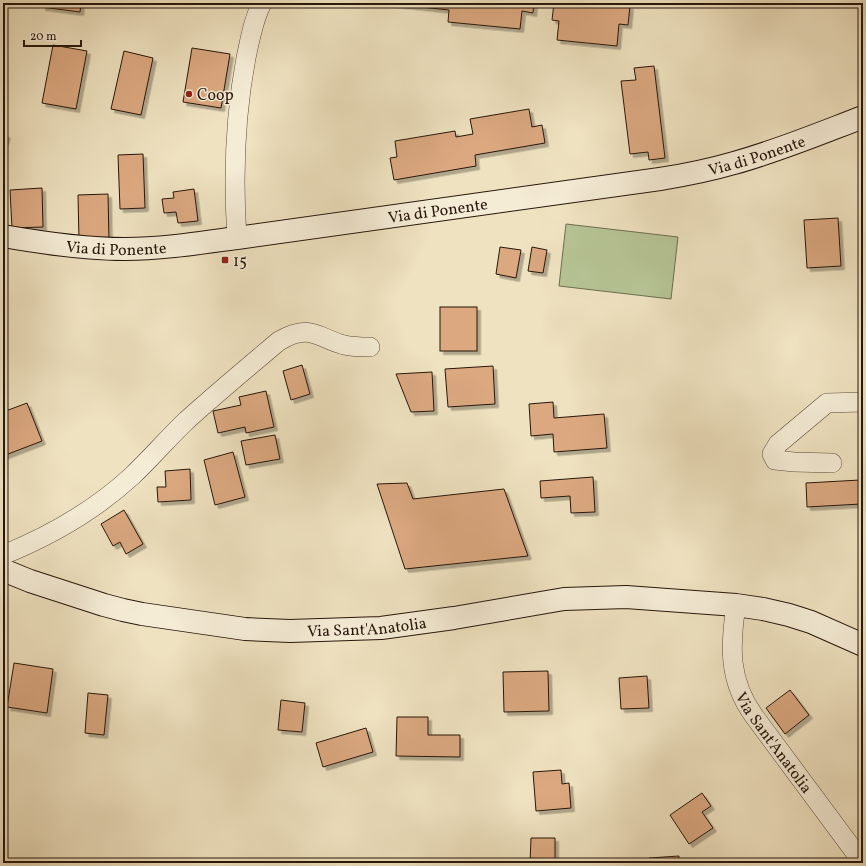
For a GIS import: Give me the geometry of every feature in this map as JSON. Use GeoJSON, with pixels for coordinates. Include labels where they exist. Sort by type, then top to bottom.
{"type":"FeatureCollection","features":[{"type":"Feature","properties":{"kind":"main road","name":"Via di Ponente"},"geometry":{"type":"LineString","coordinates":[[3,236],[68,245],[124,249],[168,246],[237,238],[690,174],[733,164],[769,153],[863,117]]}},
{"type":"Feature","properties":{"kind":"main road","name":"Via Sant'Anatolia"},"geometry":{"type":"LineString","coordinates":[[3,570],[30,581],[104,605],[142,614],[245,629],[307,631],[381,628],[454,618],[564,599],[594,597],[641,597],[736,605],[763,609],[811,622],[863,646]]}},
{"type":"Feature","properties":{"kind":"street"},"geometry":{"type":"LineString","coordinates":[[237,238],[236,190],[239,103],[252,29],[262,3]]}},
{"type":"Feature","properties":{"kind":"street"},"geometry":{"type":"LineString","coordinates":[[3,555],[53,533],[107,497],[132,476],[187,420],[282,338],[294,333],[306,332],[321,335],[345,345],[370,348]]}},
{"type":"Feature","properties":{"kind":"street"},"geometry":{"type":"LineString","coordinates":[[832,464],[775,460],[772,454],[778,444],[826,403],[863,402]]}},
{"type":"Feature","properties":{"kind":"street","name":"Via Sant'Anatolia"},"geometry":{"type":"LineString","coordinates":[[736,605],[732,637],[732,655],[735,676],[742,696],[754,716],[863,862]]}},
{"type":"Feature","properties":{"kind":"green space"},"geometry":{"type":"Polygon","coordinates":[[[566,224],[678,237],[671,299],[559,286],[566,224]]]}},
{"type":"Feature","properties":{"kind":"building"},"geometry":{"type":"Polygon","coordinates":[[[42,3],[81,3],[80,12],[42,7],[42,3]]]}},
{"type":"Feature","properties":{"kind":"building"},"geometry":{"type":"Polygon","coordinates":[[[383,3],[534,3],[533,13],[522,11],[520,29],[448,22],[449,10],[383,3]]]}},
{"type":"Feature","properties":{"kind":"building"},"geometry":{"type":"Polygon","coordinates":[[[554,3],[597,3],[630,6],[628,25],[619,24],[617,46],[557,40],[559,21],[552,20],[554,3]]]}},
{"type":"Feature","properties":{"kind":"building"},"geometry":{"type":"Polygon","coordinates":[[[53,45],[87,51],[76,109],[42,103],[53,45]]]}},
{"type":"Feature","properties":{"kind":"building"},"geometry":{"type":"Polygon","coordinates":[[[192,48],[230,54],[221,108],[183,102],[192,48]]]}},
{"type":"Feature","properties":{"kind":"building"},"geometry":{"type":"Polygon","coordinates":[[[124,51],[153,58],[141,115],[111,109],[124,51]]]}},
{"type":"Feature","properties":{"kind":"building"},"geometry":{"type":"Polygon","coordinates":[[[654,66],[665,158],[649,160],[648,152],[630,154],[621,81],[636,80],[634,68],[654,66]]]}},
{"type":"Feature","properties":{"kind":"building"},"geometry":{"type":"Polygon","coordinates":[[[529,109],[532,127],[542,125],[545,143],[475,155],[476,166],[394,180],[390,158],[397,157],[395,141],[455,131],[456,137],[473,134],[470,119],[529,109]]]}},
{"type":"Feature","properties":{"kind":"building"},"geometry":{"type":"Polygon","coordinates":[[[3,133],[7,135],[3,147],[3,133]]]}},
{"type":"Feature","properties":{"kind":"building"},"geometry":{"type":"Polygon","coordinates":[[[143,154],[145,208],[120,209],[118,155],[143,154]]]}},
{"type":"Feature","properties":{"kind":"building"},"geometry":{"type":"Polygon","coordinates":[[[42,188],[43,227],[12,228],[10,190],[42,188]]]}},
{"type":"Feature","properties":{"kind":"building"},"geometry":{"type":"Polygon","coordinates":[[[194,189],[198,221],[178,223],[176,212],[164,213],[162,199],[174,198],[173,192],[194,189]]]}},
{"type":"Feature","properties":{"kind":"building"},"geometry":{"type":"Polygon","coordinates":[[[108,194],[109,241],[79,241],[78,195],[108,194]]]}},
{"type":"Feature","properties":{"kind":"building"},"geometry":{"type":"Polygon","coordinates":[[[838,218],[841,266],[807,268],[804,220],[838,218]]]}},
{"type":"Feature","properties":{"kind":"building"},"geometry":{"type":"Polygon","coordinates":[[[500,247],[521,250],[516,278],[496,274],[500,247]]]}},
{"type":"Feature","properties":{"kind":"building"},"geometry":{"type":"Polygon","coordinates":[[[532,247],[547,250],[543,273],[528,271],[532,247]]]}},
{"type":"Feature","properties":{"kind":"building"},"geometry":{"type":"Polygon","coordinates":[[[440,307],[477,307],[477,351],[440,351],[440,307]]]}},
{"type":"Feature","properties":{"kind":"building"},"geometry":{"type":"Polygon","coordinates":[[[302,365],[310,394],[291,400],[283,371],[302,365]]]}},
{"type":"Feature","properties":{"kind":"building"},"geometry":{"type":"Polygon","coordinates":[[[493,366],[495,404],[448,407],[445,369],[493,366]]]}},
{"type":"Feature","properties":{"kind":"building"},"geometry":{"type":"Polygon","coordinates":[[[432,372],[434,411],[411,412],[396,374],[432,372]]]}},
{"type":"Feature","properties":{"kind":"building"},"geometry":{"type":"Polygon","coordinates":[[[266,391],[274,427],[246,433],[245,427],[218,433],[213,411],[241,405],[239,397],[266,391]]]}},
{"type":"Feature","properties":{"kind":"building"},"geometry":{"type":"Polygon","coordinates":[[[553,402],[554,418],[604,414],[607,448],[554,452],[553,434],[531,436],[529,404],[553,402]]]}},
{"type":"Feature","properties":{"kind":"building"},"geometry":{"type":"Polygon","coordinates":[[[27,403],[42,441],[3,456],[3,412],[27,403]]]}},
{"type":"Feature","properties":{"kind":"building"},"geometry":{"type":"Polygon","coordinates":[[[275,435],[280,459],[246,465],[241,441],[275,435]]]}},
{"type":"Feature","properties":{"kind":"building"},"geometry":{"type":"Polygon","coordinates":[[[233,452],[245,497],[215,505],[204,460],[233,452]]]}},
{"type":"Feature","properties":{"kind":"building"},"geometry":{"type":"Polygon","coordinates":[[[190,469],[191,500],[158,502],[157,487],[166,487],[165,471],[190,469]]]}},
{"type":"Feature","properties":{"kind":"building"},"geometry":{"type":"Polygon","coordinates":[[[593,477],[595,512],[571,513],[570,496],[541,498],[540,481],[593,477]]]}},
{"type":"Feature","properties":{"kind":"building"},"geometry":{"type":"Polygon","coordinates":[[[860,480],[861,504],[807,507],[806,483],[860,480]]]}},
{"type":"Feature","properties":{"kind":"building"},"geometry":{"type":"Polygon","coordinates":[[[407,483],[413,499],[504,489],[528,556],[405,569],[377,484],[407,483]]]}},
{"type":"Feature","properties":{"kind":"building"},"geometry":{"type":"Polygon","coordinates":[[[124,510],[143,544],[126,554],[120,542],[113,546],[101,524],[124,510]]]}},
{"type":"Feature","properties":{"kind":"building"},"geometry":{"type":"Polygon","coordinates":[[[14,663],[53,669],[47,713],[7,707],[14,663]]]}},
{"type":"Feature","properties":{"kind":"building"},"geometry":{"type":"Polygon","coordinates":[[[548,671],[549,711],[504,712],[503,672],[548,671]]]}},
{"type":"Feature","properties":{"kind":"building"},"geometry":{"type":"Polygon","coordinates":[[[647,676],[649,708],[621,709],[619,678],[647,676]]]}},
{"type":"Feature","properties":{"kind":"building"},"geometry":{"type":"Polygon","coordinates":[[[790,690],[809,715],[785,734],[766,708],[790,690]]]}},
{"type":"Feature","properties":{"kind":"building"},"geometry":{"type":"Polygon","coordinates":[[[88,693],[108,695],[104,735],[85,733],[88,693]]]}},
{"type":"Feature","properties":{"kind":"building"},"geometry":{"type":"Polygon","coordinates":[[[281,700],[305,703],[302,732],[278,730],[281,700]]]}},
{"type":"Feature","properties":{"kind":"building"},"geometry":{"type":"Polygon","coordinates":[[[397,717],[428,717],[428,735],[460,735],[460,757],[396,756],[397,717]]]}},
{"type":"Feature","properties":{"kind":"building"},"geometry":{"type":"Polygon","coordinates":[[[366,728],[373,752],[323,767],[316,743],[366,728]]]}},
{"type":"Feature","properties":{"kind":"building"},"geometry":{"type":"Polygon","coordinates":[[[561,770],[562,784],[569,783],[571,808],[536,811],[533,772],[561,770]]]}},
{"type":"Feature","properties":{"kind":"building"},"geometry":{"type":"Polygon","coordinates":[[[702,793],[711,806],[702,812],[713,828],[689,844],[670,815],[702,793]]]}},
{"type":"Feature","properties":{"kind":"building"},"geometry":{"type":"Polygon","coordinates":[[[531,838],[555,838],[555,863],[530,863],[531,838]]]}},
{"type":"Feature","properties":{"kind":"building"},"geometry":{"type":"Polygon","coordinates":[[[679,856],[679,863],[650,863],[649,858],[679,856]]]}},
{"type":"Feature","properties":{"kind":"place","name":"Coop"},"geometry":{"type":"Point","coordinates":[189,94]}},
{"type":"Feature","properties":{"kind":"place","name":"15"},"geometry":{"type":"Point","coordinates":[225,260]}}]}
